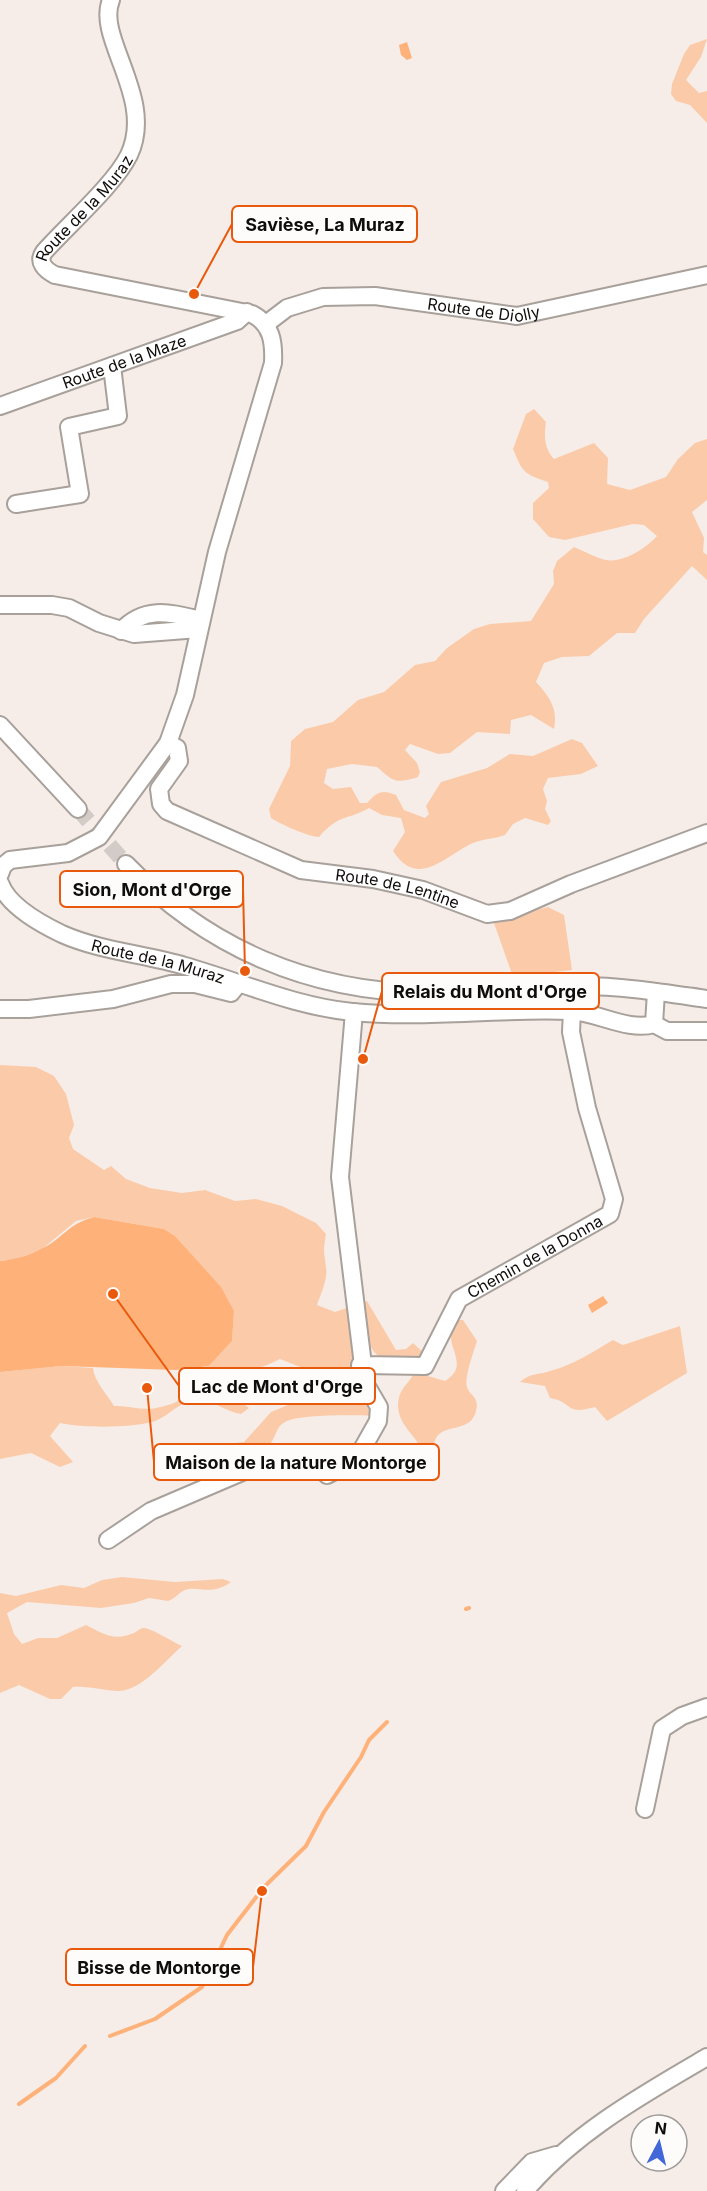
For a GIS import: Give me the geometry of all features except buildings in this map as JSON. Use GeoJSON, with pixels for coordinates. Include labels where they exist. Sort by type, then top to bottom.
{"type":"FeatureCollection","features":[{"type":"Feature","properties":{"kind":"street","name":"Route de la Muraz"},"geometry":{"type":"LineString","coordinates":[[111,0],[110,23],[136,113],[135,138],[120,169],[44,252],[42,263],[45,269],[55,275],[247,312],[266,324]]}},
{"type":"Feature","properties":{"kind":"street","name":"Route de Diolly"},"geometry":{"type":"LineString","coordinates":[[266,324],[286,308],[323,297],[375,296],[517,316],[707,275]]}},
{"type":"Feature","properties":{"kind":"street","name":"Route de la Maze"},"geometry":{"type":"LineString","coordinates":[[0,406],[237,321],[247,312]]}},
{"type":"Feature","properties":{"kind":"street"},"geometry":{"type":"LineString","coordinates":[[0,874],[3,866],[10,860],[68,853],[99,837],[168,743],[184,695],[224,528],[269,382],[274,347],[266,324]]}},
{"type":"Feature","properties":{"kind":"street"},"geometry":{"type":"LineString","coordinates":[[16,504],[80,494],[69,427],[118,416],[112,366]]}},
{"type":"Feature","properties":{"kind":"street"},"geometry":{"type":"LineString","coordinates":[[0,605],[52,605],[69,608],[121,631],[148,634],[200,625]]}},
{"type":"Feature","properties":{"kind":"street"},"geometry":{"type":"LineString","coordinates":[[0,725],[78,809]]}},
{"type":"Feature","properties":{"kind":"street","name":"Route de Lentine"},"geometry":{"type":"LineString","coordinates":[[168,743],[177,748],[179,761],[159,789],[161,804],[167,811],[301,870],[373,879],[423,890],[487,914],[510,911],[571,884],[707,832]]}},
{"type":"Feature","properties":{"kind":"street"},"geometry":{"type":"LineString","coordinates":[[126,864],[166,902],[216,937],[264,962],[318,980],[357,988],[412,993],[583,986],[707,999]]}},
{"type":"Feature","properties":{"kind":"street","name":"Route de la Muraz"},"geometry":{"type":"LineString","coordinates":[[0,883],[5,892],[26,912],[65,935],[184,966],[308,1005],[354,1012],[418,1014],[572,1011],[641,1026],[654,1024],[667,1031],[707,1031]]}},
{"type":"Feature","properties":{"kind":"street"},"geometry":{"type":"LineString","coordinates":[[0,1009],[29,1009],[113,999],[171,984],[195,984],[231,993],[239,983]]}},
{"type":"Feature","properties":{"kind":"street"},"geometry":{"type":"LineString","coordinates":[[654,1024],[656,992]]}},
{"type":"Feature","properties":{"kind":"street","name":"Chemin de la Donna"},"geometry":{"type":"LineString","coordinates":[[362,1365],[425,1366],[459,1299],[610,1214],[614,1199],[594,1137],[570,1032],[572,1011]]}},
{"type":"Feature","properties":{"kind":"street"},"geometry":{"type":"LineString","coordinates":[[108,1540],[152,1511],[247,1470],[302,1460],[318,1464],[327,1476],[356,1460],[379,1415],[377,1402],[362,1378],[340,1177],[354,1012]]}},
{"type":"Feature","properties":{"kind":"street"},"geometry":{"type":"LineString","coordinates":[[645,1809],[662,1729],[682,1716],[707,1707]]}},
{"type":"Feature","properties":{"kind":"street"},"geometry":{"type":"LineString","coordinates":[[525,2191],[560,2154],[643,2095],[707,2057]]}},
{"type":"Feature","properties":{"kind":"street"},"geometry":{"type":"LineString","coordinates":[[504,2191],[532,2162],[560,2154]]}},
{"type":"Feature","properties":{"kind":"shaded area"},"geometry":{"type":"Polygon","coordinates":[[[707,39],[701,57],[686,80],[699,93],[707,91],[707,123],[690,105],[676,101],[671,94],[672,84],[684,54],[690,45],[707,39]]]}},
{"type":"Feature","properties":{"kind":"shaded area"},"geometry":{"type":"Polygon","coordinates":[[[407,42],[412,58],[407,60],[401,55],[399,45],[407,42]]]}},
{"type":"Feature","properties":{"kind":"shaded area"},"geometry":{"type":"Polygon","coordinates":[[[534,409],[546,422],[546,442],[548,451],[554,459],[594,443],[608,458],[607,484],[630,490],[666,477],[678,459],[695,443],[707,439],[707,500],[692,512],[704,538],[703,552],[707,555],[707,580],[692,566],[644,619],[635,633],[617,633],[589,656],[562,657],[544,663],[536,682],[554,709],[554,729],[531,715],[511,720],[510,734],[477,732],[450,753],[438,754],[410,744],[405,750],[417,763],[420,772],[418,777],[399,781],[387,776],[377,767],[352,764],[327,769],[324,783],[333,789],[351,787],[360,803],[367,803],[380,793],[391,793],[396,795],[404,810],[425,818],[429,814],[426,806],[441,782],[487,768],[510,754],[533,756],[572,739],[582,743],[598,766],[581,774],[548,778],[543,789],[547,801],[545,809],[551,821],[548,825],[525,818],[513,824],[505,835],[473,843],[442,861],[422,869],[412,868],[393,851],[405,832],[401,818],[382,815],[369,808],[332,824],[319,837],[295,830],[271,818],[269,809],[290,766],[291,741],[305,729],[333,722],[358,700],[384,692],[415,665],[435,661],[447,648],[474,629],[490,624],[531,621],[554,584],[553,571],[557,561],[574,547],[598,558],[613,560],[634,554],[657,536],[644,525],[633,524],[565,540],[549,537],[533,519],[533,503],[549,488],[548,482],[525,472],[513,449],[526,414],[534,409]]]}},
{"type":"Feature","properties":{"kind":"shaded area"},"geometry":{"type":"Polygon","coordinates":[[[548,907],[564,915],[572,970],[513,977],[494,923],[500,919],[548,907]]]}},
{"type":"Feature","properties":{"kind":"shaded area"},"geometry":{"type":"Polygon","coordinates":[[[0,1065],[36,1067],[54,1076],[66,1094],[74,1125],[69,1138],[73,1149],[104,1170],[111,1166],[126,1179],[150,1188],[182,1193],[205,1190],[235,1201],[256,1199],[282,1206],[316,1223],[326,1234],[324,1251],[326,1276],[317,1305],[335,1312],[367,1301],[396,1350],[406,1349],[413,1343],[425,1354],[421,1374],[445,1381],[454,1373],[457,1365],[451,1341],[451,1320],[463,1320],[477,1341],[466,1383],[477,1402],[473,1418],[464,1425],[440,1433],[435,1440],[433,1455],[425,1454],[405,1426],[399,1412],[400,1394],[415,1370],[382,1358],[369,1343],[361,1341],[374,1416],[293,1419],[282,1424],[269,1445],[255,1450],[227,1453],[227,1444],[244,1442],[271,1412],[312,1395],[320,1381],[318,1374],[280,1359],[260,1368],[237,1372],[214,1373],[193,1370],[209,1366],[232,1341],[234,1311],[198,1262],[175,1236],[164,1229],[94,1217],[76,1221],[42,1249],[13,1260],[0,1261],[0,1065]]]}},
{"type":"Feature","properties":{"kind":"shaded area"},"geometry":{"type":"Polygon","coordinates":[[[94,1217],[164,1229],[175,1236],[221,1287],[234,1311],[232,1341],[209,1366],[176,1370],[62,1366],[0,1372],[0,1261],[36,1251],[77,1224],[94,1217]]]}},
{"type":"Feature","properties":{"kind":"shaded area"},"geometry":{"type":"Polygon","coordinates":[[[603,1296],[608,1303],[592,1313],[588,1305],[603,1296]]]}},
{"type":"Feature","properties":{"kind":"shaded area"},"geometry":{"type":"Polygon","coordinates":[[[680,1326],[687,1373],[607,1421],[595,1407],[573,1409],[563,1402],[550,1398],[545,1386],[520,1382],[531,1376],[575,1362],[613,1340],[623,1345],[680,1326]]]}},
{"type":"Feature","properties":{"kind":"shaded area"},"geometry":{"type":"Polygon","coordinates":[[[62,1366],[93,1368],[98,1383],[114,1406],[146,1409],[166,1406],[185,1396],[192,1387],[208,1382],[223,1387],[249,1408],[241,1414],[200,1400],[187,1402],[157,1420],[143,1424],[106,1427],[60,1423],[50,1436],[73,1462],[60,1467],[31,1453],[0,1459],[0,1372],[62,1366]]]}},
{"type":"Feature","properties":{"kind":"shaded area"},"geometry":{"type":"Polygon","coordinates":[[[122,1577],[175,1582],[223,1579],[231,1582],[217,1589],[185,1590],[168,1601],[149,1598],[134,1603],[101,1608],[27,1602],[7,1613],[14,1634],[22,1644],[38,1638],[57,1638],[86,1625],[108,1635],[119,1637],[147,1628],[182,1646],[153,1674],[128,1689],[113,1691],[73,1687],[61,1699],[50,1699],[19,1685],[0,1693],[0,1593],[16,1596],[61,1585],[84,1588],[102,1580],[122,1577]]]}},
{"type":"Feature","properties":{"kind":"waterway"},"geometry":{"type":"LineString","coordinates":[[110,2036],[155,2019],[202,1987],[227,1935],[264,1887],[306,1846],[324,1812],[361,1757],[369,1740],[387,1722]]}},
{"type":"Feature","properties":{"kind":"waterway"},"geometry":{"type":"LineString","coordinates":[[19,2104],[56,2078],[85,2046]]}},
{"type":"Feature","properties":{"kind":"tunnel"},"geometry":{"type":"LineString","coordinates":[[78,809],[126,864]]}},
{"type":"Feature","properties":{"kind":"place","name":"Savièse, La Muraz"},"geometry":{"type":"Point","coordinates":[194,294]}},
{"type":"Feature","properties":{"kind":"place","name":"Sion, Mont d'Orge"},"geometry":{"type":"Point","coordinates":[245,971]}},
{"type":"Feature","properties":{"kind":"place","name":"Relais du Mont d'Orge"},"geometry":{"type":"Point","coordinates":[363,1059]}},
{"type":"Feature","properties":{"kind":"place","name":"Lac de Mont d'Orge"},"geometry":{"type":"Point","coordinates":[113,1294]}},
{"type":"Feature","properties":{"kind":"place","name":"Maison de la nature Montorge"},"geometry":{"type":"Point","coordinates":[147,1388]}},
{"type":"Feature","properties":{"kind":"place","name":"Bisse de Montorge"},"geometry":{"type":"Point","coordinates":[262,1891]}}]}
